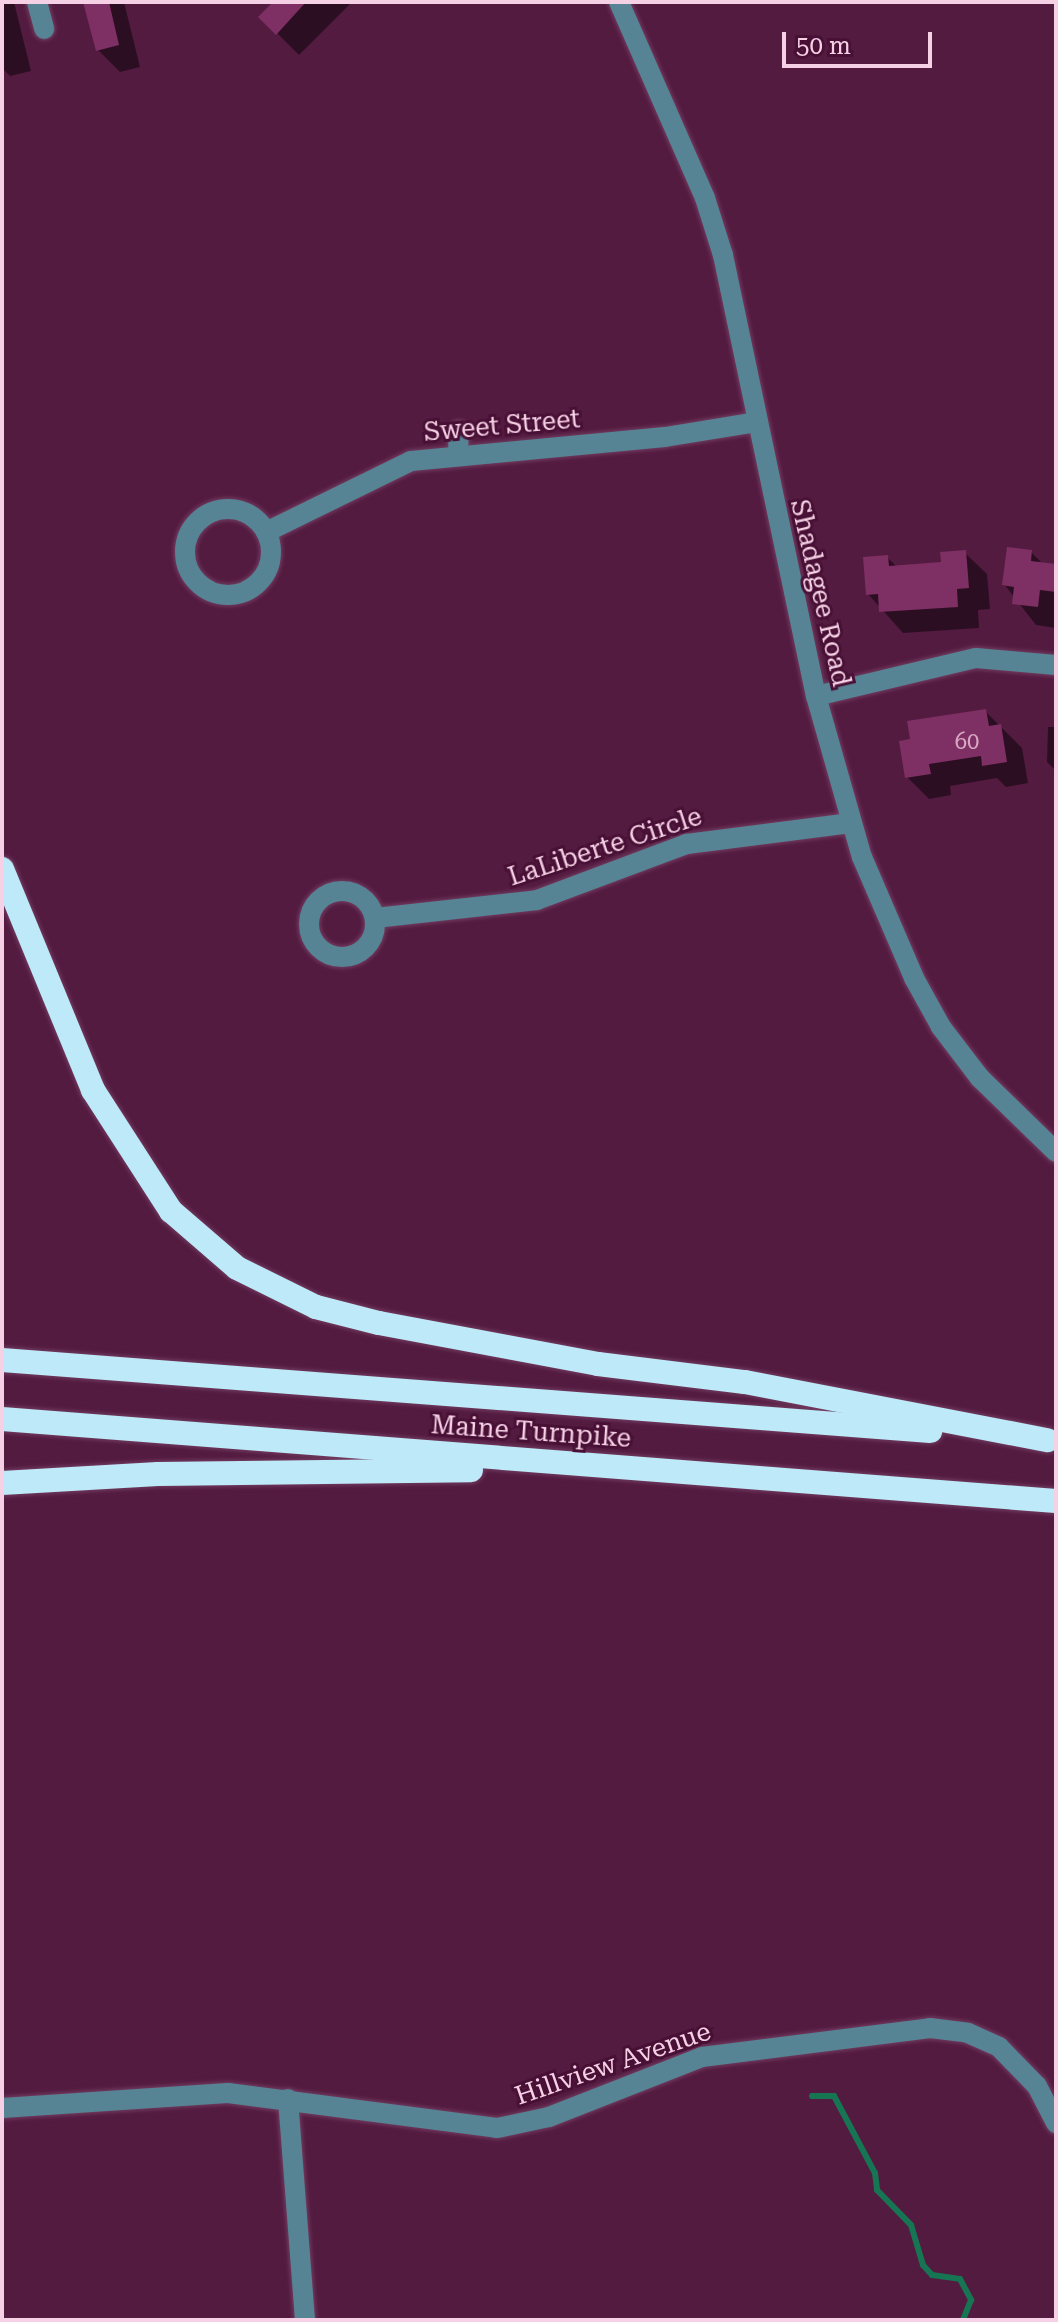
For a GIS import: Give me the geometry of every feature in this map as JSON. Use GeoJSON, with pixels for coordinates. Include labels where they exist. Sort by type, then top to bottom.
{"type":"FeatureCollection","features":[{"type":"Feature","properties":{"kind":"highway"},"geometry":{"type":"LineString","coordinates":[[2,869],[93,1090],[171,1211],[237,1268],[316,1307],[379,1323],[598,1364],[745,1382],[1052,1440]]}},
{"type":"Feature","properties":{"kind":"highway","name":"Maine Turnpike"},"geometry":{"type":"LineString","coordinates":[[2,1360],[1052,1440]]}},
{"type":"Feature","properties":{"kind":"highway","name":"Maine Turnpike"},"geometry":{"type":"LineString","coordinates":[[2,1419],[1056,1501]]}},
{"type":"Feature","properties":{"kind":"highway"},"geometry":{"type":"LineString","coordinates":[[2,1483],[281,1471],[639,1468]]}},
{"type":"Feature","properties":{"kind":"street"},"geometry":{"type":"LineString","coordinates":[[37,2],[44,29]]}},
{"type":"Feature","properties":{"kind":"street","name":"Shadagee Road"},"geometry":{"type":"LineString","coordinates":[[619,2],[713,220],[816,696],[851,823],[874,888],[935,1016],[980,1078],[1056,1152]]}},
{"type":"Feature","properties":{"kind":"street","name":"Sweet Street"},"geometry":{"type":"LineString","coordinates":[[266,532],[395,466],[458,454],[665,437],[758,422]]}},
{"type":"Feature","properties":{"kind":"street"},"geometry":{"type":"LineString","coordinates":[[458,454],[459,431]]}},
{"type":"Feature","properties":{"kind":"street"},"geometry":{"type":"LineString","coordinates":[[210,512],[248,514],[266,532],[271,557],[261,581],[251,590],[213,594],[186,567],[185,541],[210,512]]}},
{"type":"Feature","properties":{"kind":"street"},"geometry":{"type":"LineString","coordinates":[[816,696],[976,658],[1056,665]]}},
{"type":"Feature","properties":{"kind":"street","name":"LaLiberte Circle"},"geometry":{"type":"LineString","coordinates":[[375,918],[537,900],[687,844],[851,823]]}},
{"type":"Feature","properties":{"kind":"street","name":"Hillview Avenue"},"geometry":{"type":"LineString","coordinates":[[2,2108],[154,2095],[228,2093],[497,2128],[549,2117],[702,2057],[930,2028],[968,2033],[999,2047],[1037,2086],[1056,2123]]}},
{"type":"Feature","properties":{"kind":"street"},"geometry":{"type":"LineString","coordinates":[[288,2099],[305,2320]]}},
{"type":"Feature","properties":{"kind":"building"},"geometry":{"type":"Polygon","coordinates":[[[83,2],[109,2],[119,45],[96,51],[83,2]]]}},
{"type":"Feature","properties":{"kind":"building"},"geometry":{"type":"Polygon","coordinates":[[[273,2],[306,2],[276,35],[258,17],[273,2]]]}},
{"type":"Feature","properties":{"kind":"building"},"geometry":{"type":"Polygon","coordinates":[[[1007,547],[1032,550],[1031,561],[1056,564],[1056,592],[1040,590],[1038,607],[1012,604],[1014,587],[1002,585],[1007,547]]]}},
{"type":"Feature","properties":{"kind":"building"},"geometry":{"type":"Polygon","coordinates":[[[966,550],[969,588],[957,589],[958,607],[879,612],[878,594],[866,595],[863,557],[888,555],[889,566],[941,562],[940,552],[966,550]]]}},
{"type":"Feature","properties":{"kind":"building"},"geometry":{"type":"Polygon","coordinates":[[[986,709],[989,726],[1001,724],[1007,762],[982,766],[981,756],[929,764],[931,774],[905,778],[899,741],[910,739],[907,721],[986,709]]]}},
{"type":"Feature","properties":{"kind":"waterway"},"geometry":{"type":"LineString","coordinates":[[812,2096],[834,2096],[875,2173],[877,2190],[911,2225],[923,2265],[932,2275],[960,2279],[971,2300],[963,2320]]}}]}
